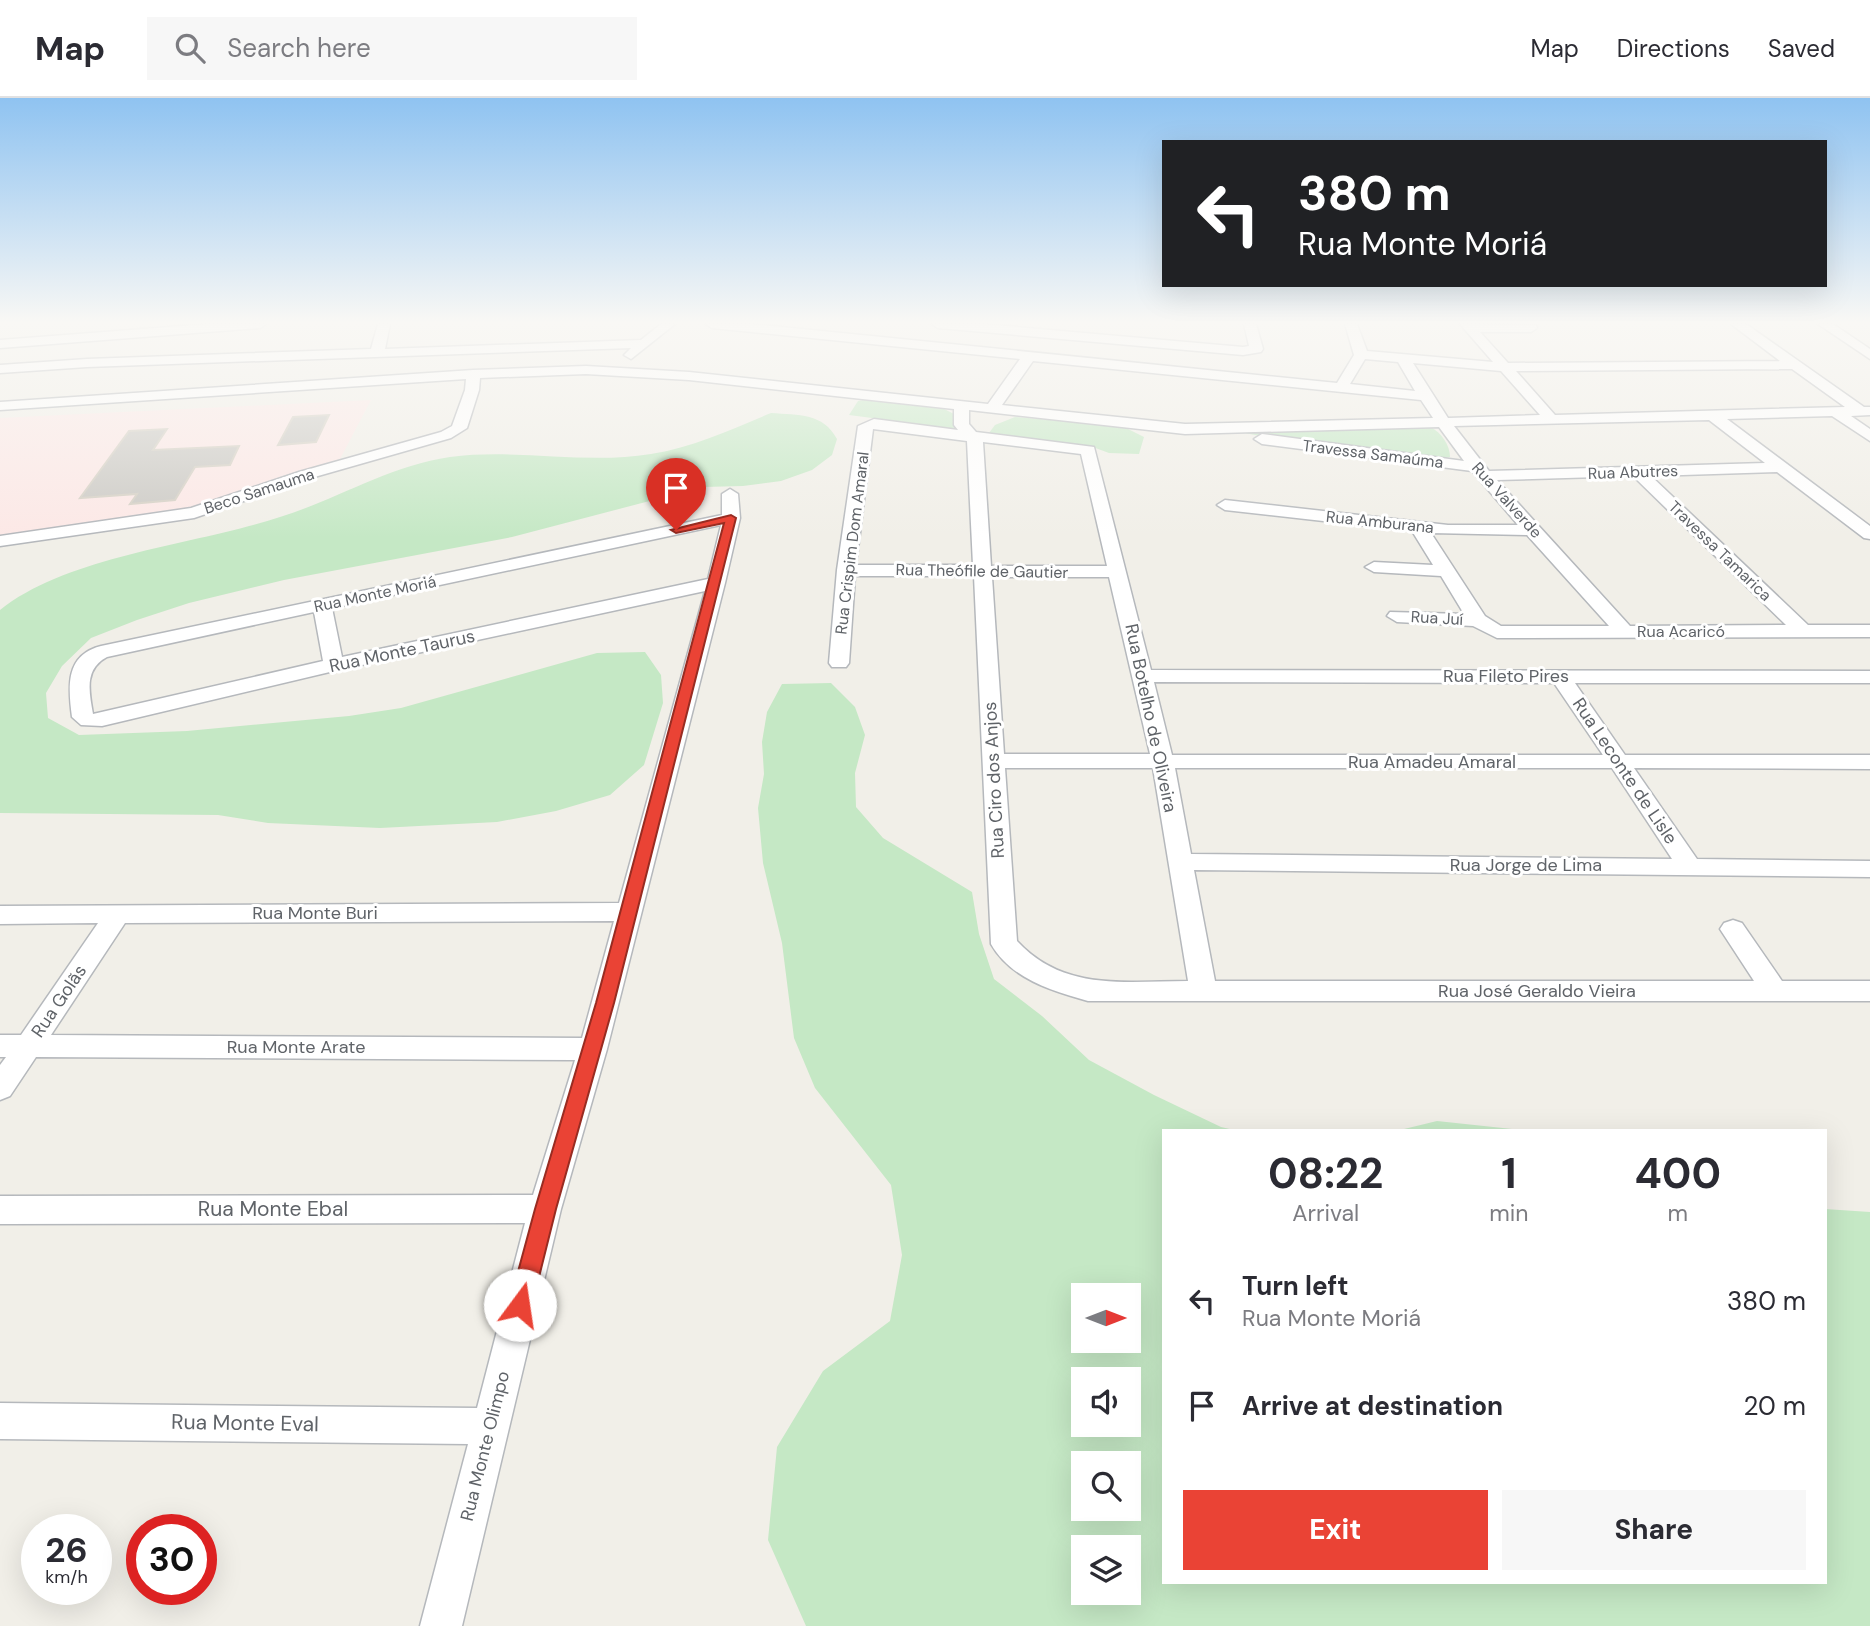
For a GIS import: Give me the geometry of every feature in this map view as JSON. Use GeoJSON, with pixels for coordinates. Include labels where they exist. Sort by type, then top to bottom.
{"type":"FeatureCollection","features":[{"type":"Feature","properties":{"kind":"street"},"geometry":{"type":"LineString","coordinates":[[0,406],[65,395]]}},
{"type":"Feature","properties":{"kind":"street","name":"Beco Samauma"},"geometry":{"type":"LineString","coordinates":[[0,541],[194,513],[305,475],[446,435],[459,428],[470,395]]}},
{"type":"Feature","properties":{"kind":"street"},"geometry":{"type":"LineString","coordinates":[[835,395],[992,416],[1014,412],[1185,429],[1865,411]]}},
{"type":"Feature","properties":{"kind":"street"},"geometry":{"type":"LineString","coordinates":[[974,437],[1005,395]]}},
{"type":"Feature","properties":{"kind":"street"},"geometry":{"type":"LineString","coordinates":[[1415,395],[1423,396]]}},
{"type":"Feature","properties":{"kind":"street"},"geometry":{"type":"LineString","coordinates":[[1529,395],[1551,419]]}},
{"type":"Feature","properties":{"kind":"street"},"geometry":{"type":"LineString","coordinates":[[1841,395],[1865,411]]}},
{"type":"Feature","properties":{"kind":"street","name":"Rua Valverde"},"geometry":{"type":"LineString","coordinates":[[1423,396],[1481,472],[1624,631]]}},
{"type":"Feature","properties":{"kind":"street"},"geometry":{"type":"LineString","coordinates":[[1834,411],[1870,436]]}},
{"type":"Feature","properties":{"kind":"street","name":"Rua Ciro dos Anjos"},"geometry":{"type":"LineString","coordinates":[[961,412],[974,437],[1004,944],[1026,967],[1047,978],[1088,991],[1204,993]]}},
{"type":"Feature","properties":{"kind":"street"},"geometry":{"type":"LineString","coordinates":[[1712,415],[1870,534]]}},
{"type":"Feature","properties":{"kind":"street","name":"Rua Crispim Dom Amaral"},"geometry":{"type":"LineString","coordinates":[[839,663],[846,570],[866,426],[869,424],[974,437]]}},
{"type":"Feature","properties":{"kind":"street","name":"Travessa Samaúma"},"geometry":{"type":"LineString","coordinates":[[1185,429],[1481,472]]}},
{"type":"Feature","properties":{"kind":"street","name":"Rua Botelho de Oliveira"},"geometry":{"type":"LineString","coordinates":[[974,437],[1088,450],[1163,763],[1204,993]]}},
{"type":"Feature","properties":{"kind":"street","name":"Rua Abutres"},"geometry":{"type":"LineString","coordinates":[[1481,472],[1781,467]]}},
{"type":"Feature","properties":{"kind":"street","name":"Travessa Tamarica"},"geometry":{"type":"LineString","coordinates":[[1637,471],[1803,631]]}},
{"type":"Feature","properties":{"kind":"street","name":"Rua Amburana"},"geometry":{"type":"LineString","coordinates":[[1225,505],[1418,527],[1475,531],[1534,530]]}},
{"type":"Feature","properties":{"kind":"street","name":"Rua Monte Olimpo"},"geometry":{"type":"LineString","coordinates":[[441,1626],[545,1209],[593,1049],[716,583],[730,506]]}},
{"type":"Feature","properties":{"kind":"street","name":"Rua Monte Moriá"},"geometry":{"type":"LineString","coordinates":[[89,720],[83,717],[79,689],[83,662],[88,656],[165,637],[322,605],[730,506]]}},
{"type":"Feature","properties":{"kind":"street"},"geometry":{"type":"LineString","coordinates":[[1418,527],[1485,625]]}},
{"type":"Feature","properties":{"kind":"street"},"geometry":{"type":"LineString","coordinates":[[1374,567],[1446,571]]}},
{"type":"Feature","properties":{"kind":"street","name":"Rua Theófile de Gautier"},"geometry":{"type":"LineString","coordinates":[[846,570],[1118,572]]}},
{"type":"Feature","properties":{"kind":"street","name":"Rua Monte Taurus"},"geometry":{"type":"LineString","coordinates":[[89,720],[102,720],[334,665],[716,583]]}},
{"type":"Feature","properties":{"kind":"street"},"geometry":{"type":"LineString","coordinates":[[322,605],[334,665]]}},
{"type":"Feature","properties":{"kind":"street","name":"Rua Juí"},"geometry":{"type":"LineString","coordinates":[[1397,616],[1485,625]]}},
{"type":"Feature","properties":{"kind":"street","name":"Rua Acaricó"},"geometry":{"type":"LineString","coordinates":[[1485,625],[1501,633],[1870,631]]}},
{"type":"Feature","properties":{"kind":"street","name":"Rua Fileto Pires"},"geometry":{"type":"LineString","coordinates":[[1141,676],[1870,677]]}},
{"type":"Feature","properties":{"kind":"street","name":"Rua Leconte de Lisle"},"geometry":{"type":"LineString","coordinates":[[1560,676],[1690,867]]}},
{"type":"Feature","properties":{"kind":"street","name":"Rua Amadeu Amaral"},"geometry":{"type":"LineString","coordinates":[[993,761],[1870,762]]}},
{"type":"Feature","properties":{"kind":"street","name":"Rua Jorge de Lima"},"geometry":{"type":"LineString","coordinates":[[1181,862],[1870,869]]}},
{"type":"Feature","properties":{"kind":"street","name":"Rua Monte Buri"},"geometry":{"type":"LineString","coordinates":[[0,915],[629,912]]}},
{"type":"Feature","properties":{"kind":"street","name":"Rua Golãs"},"geometry":{"type":"LineString","coordinates":[[0,1087],[119,914]]}},
{"type":"Feature","properties":{"kind":"street"},"geometry":{"type":"LineString","coordinates":[[1733,929],[1773,990]]}},
{"type":"Feature","properties":{"kind":"street","name":"Rua José Geraldo Vieira"},"geometry":{"type":"LineString","coordinates":[[1204,993],[1870,991]]}},
{"type":"Feature","properties":{"kind":"street","name":"Rua Monte Arate"},"geometry":{"type":"LineString","coordinates":[[0,1046],[593,1049]]}},
{"type":"Feature","properties":{"kind":"street","name":"Rua Monte Ebal"},"geometry":{"type":"LineString","coordinates":[[0,1210],[545,1209]]}},
{"type":"Feature","properties":{"kind":"street","name":"Rua Monte Eval"},"geometry":{"type":"LineString","coordinates":[[0,1421],[489,1426]]}},
{"type":"Feature","properties":{"kind":"shaded area"},"geometry":{"type":"Polygon","coordinates":[[[371,400],[340,459],[282,476],[205,505],[161,516],[0,538],[0,418],[371,400]]]}},
{"type":"Feature","properties":{"kind":"green space"},"geometry":{"type":"Polygon","coordinates":[[[858,401],[944,409],[954,414],[957,429],[849,415],[858,401]]]}},
{"type":"Feature","properties":{"kind":"green space"},"geometry":{"type":"Polygon","coordinates":[[[771,413],[809,417],[825,424],[837,439],[832,455],[812,470],[781,481],[703,487],[512,537],[284,580],[189,603],[91,638],[62,666],[46,693],[48,718],[79,735],[187,731],[349,716],[401,708],[597,653],[645,652],[661,675],[663,703],[644,765],[610,795],[556,811],[497,822],[380,828],[268,823],[218,815],[0,813],[0,610],[28,591],[61,576],[134,553],[280,517],[385,475],[428,461],[500,454],[601,458],[651,454],[698,442],[771,413]]]}},
{"type":"Feature","properties":{"kind":"green space"},"geometry":{"type":"Polygon","coordinates":[[[1015,417],[1122,426],[1144,437],[1139,454],[1109,453],[1090,446],[989,433],[995,425],[1015,417]]]}},
{"type":"Feature","properties":{"kind":"green space"},"geometry":{"type":"Polygon","coordinates":[[[1430,427],[1444,439],[1450,457],[1442,459],[1300,443],[1244,433],[1430,427]]]}},
{"type":"Feature","properties":{"kind":"green space"},"geometry":{"type":"Polygon","coordinates":[[[831,683],[855,707],[865,735],[855,773],[856,807],[883,838],[972,892],[979,934],[994,979],[1042,1016],[1089,1060],[1154,1095],[1230,1129],[1162,1129],[1162,1584],[1827,1584],[1827,1209],[1870,1212],[1870,1626],[806,1626],[768,1540],[777,1447],[823,1371],[890,1321],[902,1255],[891,1185],[815,1088],[794,1038],[782,943],[763,863],[758,808],[764,774],[762,742],[767,712],[782,684],[831,683]]]}},
{"type":"Feature","properties":{"kind":"green space"},"geometry":{"type":"Polygon","coordinates":[[[1437,1121],[1512,1129],[1404,1129],[1437,1121]]]}},
{"type":"Feature","properties":{"kind":"building"},"geometry":{"type":"Polygon","coordinates":[[[329,415],[316,442],[278,445],[293,417],[329,415]]]}},
{"type":"Feature","properties":{"kind":"building"},"geometry":{"type":"Polygon","coordinates":[[[167,429],[153,450],[239,446],[230,465],[195,467],[175,500],[130,504],[137,494],[80,498],[129,431],[167,429]]]}},
{"type":"Feature","properties":{"kind":"route"},"geometry":{"type":"LineString","coordinates":[[520,1305],[545,1209],[593,1049],[731,518],[676,530]]}}]}
